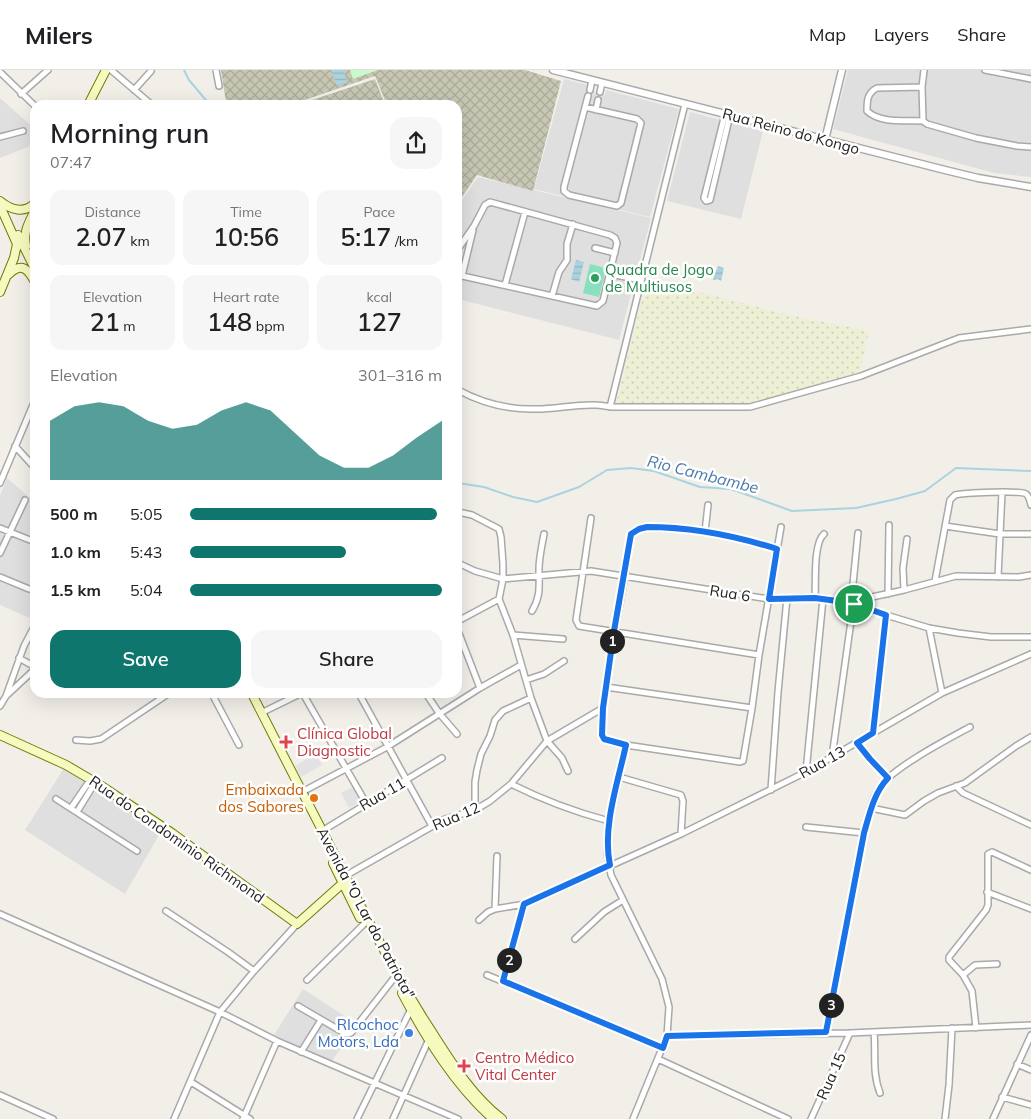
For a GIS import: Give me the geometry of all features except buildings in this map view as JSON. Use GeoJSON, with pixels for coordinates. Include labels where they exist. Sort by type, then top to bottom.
{"type":"FeatureCollection","features":[{"type":"Feature","properties":{"kind":"main road"},"geometry":{"type":"LineString","coordinates":[[90,100],[106,70]]}},
{"type":"Feature","properties":{"kind":"main road"},"geometry":{"type":"LineString","coordinates":[[0,201],[11,209],[19,210],[30,207]]}},
{"type":"Feature","properties":{"kind":"main road"},"geometry":{"type":"LineString","coordinates":[[0,208],[30,259]]}},
{"type":"Feature","properties":{"kind":"main road"},"geometry":{"type":"LineString","coordinates":[[0,208],[16,244],[14,258],[0,292]]}},
{"type":"Feature","properties":{"kind":"main road"},"geometry":{"type":"LineString","coordinates":[[28,255],[25,234],[30,222]]}},
{"type":"Feature","properties":{"kind":"main road"},"geometry":{"type":"LineString","coordinates":[[7,277],[14,270],[22,268],[30,274]]}},
{"type":"Feature","properties":{"kind":"main road","name":"Avenida \"O Lar do Patriota\""},"geometry":{"type":"LineString","coordinates":[[248,698],[344,880],[394,969],[442,1048],[481,1100],[502,1119]]}},
{"type":"Feature","properties":{"kind":"main road","name":"Avenida \"O Lar do Patriota\""},"geometry":{"type":"LineString","coordinates":[[254,698],[322,830],[364,924],[411,1009],[463,1089],[493,1119]]}},
{"type":"Feature","properties":{"kind":"main road","name":"Rua do Condominio Richmond"},"geometry":{"type":"LineString","coordinates":[[0,735],[66,765],[172,833],[297,924]]}},
{"type":"Feature","properties":{"kind":"main road"},"geometry":{"type":"LineString","coordinates":[[297,924],[344,880]]}},
{"type":"Feature","properties":{"kind":"street"},"geometry":{"type":"LineString","coordinates":[[8,70],[1,73],[30,102]]}},
{"type":"Feature","properties":{"kind":"street"},"geometry":{"type":"LineString","coordinates":[[21,94],[48,70]]}},
{"type":"Feature","properties":{"kind":"street"},"geometry":{"type":"LineString","coordinates":[[111,70],[146,100]]}},
{"type":"Feature","properties":{"kind":"street"},"geometry":{"type":"LineString","coordinates":[[216,70],[219,86]]}},
{"type":"Feature","properties":{"kind":"street","name":"Rua Reino do Kongo"},"geometry":{"type":"LineString","coordinates":[[553,70],[978,178],[1031,187]]}},
{"type":"Feature","properties":{"kind":"street"},"geometry":{"type":"LineString","coordinates":[[824,140],[842,70]]}},
{"type":"Feature","properties":{"kind":"street"},"geometry":{"type":"LineString","coordinates":[[923,121],[922,87],[924,70]]}},
{"type":"Feature","properties":{"kind":"street"},"geometry":{"type":"LineString","coordinates":[[985,70],[1031,79]]}},
{"type":"Feature","properties":{"kind":"street"},"geometry":{"type":"LineString","coordinates":[[134,90],[151,71]]}},
{"type":"Feature","properties":{"kind":"street"},"geometry":{"type":"LineString","coordinates":[[590,90],[592,80]]}},
{"type":"Feature","properties":{"kind":"street"},"geometry":{"type":"LineString","coordinates":[[600,92],[602,83]]}},
{"type":"Feature","properties":{"kind":"street"},"geometry":{"type":"LineString","coordinates":[[922,87],[877,88],[868,96],[867,111],[872,116],[880,118],[923,121],[931,127],[976,138],[1031,147]]}},
{"type":"Feature","properties":{"kind":"street"},"geometry":{"type":"LineString","coordinates":[[585,107],[636,119],[641,123],[621,203],[617,206],[569,195],[564,191],[564,187],[585,107],[588,96]]}},
{"type":"Feature","properties":{"kind":"street"},"geometry":{"type":"LineString","coordinates":[[596,110],[598,100]]}},
{"type":"Feature","properties":{"kind":"street"},"geometry":{"type":"LineString","coordinates":[[610,407],[685,104]]}},
{"type":"Feature","properties":{"kind":"street"},"geometry":{"type":"LineString","coordinates":[[728,115],[710,200],[706,202],[704,199],[728,115]]}},
{"type":"Feature","properties":{"kind":"street"},"geometry":{"type":"LineString","coordinates":[[0,137],[23,131]]}},
{"type":"Feature","properties":{"kind":"street"},"geometry":{"type":"LineString","coordinates":[[462,243],[485,205],[489,203],[613,236],[617,243],[603,301],[598,306],[462,275]]}},
{"type":"Feature","properties":{"kind":"street"},"geometry":{"type":"LineString","coordinates":[[504,285],[525,212]]}},
{"type":"Feature","properties":{"kind":"street"},"geometry":{"type":"LineString","coordinates":[[552,296],[559,272],[567,260],[567,244],[573,224]]}},
{"type":"Feature","properties":{"kind":"street"},"geometry":{"type":"LineString","coordinates":[[462,268],[474,226]]}},
{"type":"Feature","properties":{"kind":"street"},"geometry":{"type":"LineString","coordinates":[[596,248],[615,253]]}},
{"type":"Feature","properties":{"kind":"street"},"geometry":{"type":"LineString","coordinates":[[610,274],[641,280]]}},
{"type":"Feature","properties":{"kind":"street"},"geometry":{"type":"LineString","coordinates":[[462,392],[473,398],[512,408],[536,409],[597,405],[610,407],[750,407],[861,376],[959,338],[1031,329]]}},
{"type":"Feature","properties":{"kind":"street"},"geometry":{"type":"LineString","coordinates":[[0,483],[30,412]]}},
{"type":"Feature","properties":{"kind":"street"},"geometry":{"type":"LineString","coordinates":[[16,446],[30,462]]}},
{"type":"Feature","properties":{"kind":"street"},"geometry":{"type":"LineString","coordinates":[[998,577],[1002,492]]}},
{"type":"Feature","properties":{"kind":"street"},"geometry":{"type":"LineString","coordinates":[[935,581],[950,500],[955,495],[1002,492],[1027,494],[1031,505]]}},
{"type":"Feature","properties":{"kind":"street"},"geometry":{"type":"LineString","coordinates":[[0,554],[25,500]]}},
{"type":"Feature","properties":{"kind":"street"},"geometry":{"type":"LineString","coordinates":[[705,532],[708,506]]}},
{"type":"Feature","properties":{"kind":"street"},"geometry":{"type":"LineString","coordinates":[[462,513],[472,515],[498,529],[503,556],[503,579],[499,598],[513,635],[531,698],[546,740],[562,758],[568,771]]}},
{"type":"Feature","properties":{"kind":"street"},"geometry":{"type":"LineString","coordinates":[[591,518],[576,620],[579,626],[759,655]]}},
{"type":"Feature","properties":{"kind":"street"},"geometry":{"type":"LineString","coordinates":[[888,594],[889,525]]}},
{"type":"Feature","properties":{"kind":"street"},"geometry":{"type":"LineString","coordinates":[[944,526],[1000,534],[1031,534]]}},
{"type":"Feature","properties":{"kind":"street"},"geometry":{"type":"LineString","coordinates":[[777,549],[705,532],[662,527],[647,527],[634,531],[630,540],[614,631],[603,708],[602,735],[604,739],[626,745],[743,761],[781,527]]}},
{"type":"Feature","properties":{"kind":"street"},"geometry":{"type":"LineString","coordinates":[[0,528],[30,540]]}},
{"type":"Feature","properties":{"kind":"street"},"geometry":{"type":"LineString","coordinates":[[832,757],[852,614],[858,533]]}},
{"type":"Feature","properties":{"kind":"street"},"geometry":{"type":"LineString","coordinates":[[532,610],[538,601],[539,568],[544,534]]}},
{"type":"Feature","properties":{"kind":"street"},"geometry":{"type":"LineString","coordinates":[[815,598],[817,554],[820,538],[824,534]]}},
{"type":"Feature","properties":{"kind":"street"},"geometry":{"type":"LineString","coordinates":[[904,590],[903,568],[907,539]]}},
{"type":"Feature","properties":{"kind":"street","name":"Rua 6"},"geometry":{"type":"LineString","coordinates":[[462,565],[474,571],[503,579],[591,571],[769,599],[823,599],[853,604],[929,628],[976,636],[1031,637]]}},
{"type":"Feature","properties":{"kind":"street"},"geometry":{"type":"LineString","coordinates":[[853,604],[863,598],[888,594],[956,576],[998,577],[1031,575]]}},
{"type":"Feature","properties":{"kind":"street"},"geometry":{"type":"LineString","coordinates":[[0,577],[30,589]]}},
{"type":"Feature","properties":{"kind":"street"},"geometry":{"type":"LineString","coordinates":[[462,619],[499,598]]}},
{"type":"Feature","properties":{"kind":"street"},"geometry":{"type":"LineString","coordinates":[[772,790],[778,692],[787,598]]}},
{"type":"Feature","properties":{"kind":"street"},"geometry":{"type":"LineString","coordinates":[[806,772],[823,599]]}},
{"type":"Feature","properties":{"kind":"street"},"geometry":{"type":"LineString","coordinates":[[873,733],[886,615]]}},
{"type":"Feature","properties":{"kind":"street"},"geometry":{"type":"LineString","coordinates":[[929,628],[942,693]]}},
{"type":"Feature","properties":{"kind":"street"},"geometry":{"type":"LineString","coordinates":[[0,706],[6,696],[19,658],[30,635]]}},
{"type":"Feature","properties":{"kind":"street"},"geometry":{"type":"LineString","coordinates":[[513,635],[563,639]]}},
{"type":"Feature","properties":{"kind":"street"},"geometry":{"type":"LineString","coordinates":[[462,641],[480,688]]}},
{"type":"Feature","properties":{"kind":"street","name":"Rua 13"},"geometry":{"type":"LineString","coordinates":[[495,909],[524,904],[681,834],[806,772],[942,693],[1031,654]]}},
{"type":"Feature","properties":{"kind":"street"},"geometry":{"type":"LineString","coordinates":[[19,658],[30,665]]}},
{"type":"Feature","properties":{"kind":"street"},"geometry":{"type":"LineString","coordinates":[[526,680],[544,674],[564,661]]}},
{"type":"Feature","properties":{"kind":"street"},"geometry":{"type":"LineString","coordinates":[[302,792],[387,747],[439,713],[521,665]]}},
{"type":"Feature","properties":{"kind":"street"},"geometry":{"type":"LineString","coordinates":[[6,696],[30,673]]}},
{"type":"Feature","properties":{"kind":"street"},"geometry":{"type":"LineString","coordinates":[[606,687],[752,708]]}},
{"type":"Feature","properties":{"kind":"street"},"geometry":{"type":"LineString","coordinates":[[76,740],[90,741],[101,739],[162,698]]}},
{"type":"Feature","properties":{"kind":"street"},"geometry":{"type":"LineString","coordinates":[[214,698],[239,745]]}},
{"type":"Feature","properties":{"kind":"street"},"geometry":{"type":"LineString","coordinates":[[261,713],[292,698]]}},
{"type":"Feature","properties":{"kind":"street"},"geometry":{"type":"LineString","coordinates":[[306,698],[366,802]]}},
{"type":"Feature","properties":{"kind":"street"},"geometry":{"type":"LineString","coordinates":[[361,698],[432,826]]}},
{"type":"Feature","properties":{"kind":"street"},"geometry":{"type":"LineString","coordinates":[[429,698],[457,734]]}},
{"type":"Feature","properties":{"kind":"street"},"geometry":{"type":"LineString","coordinates":[[476,810],[475,782],[477,770],[481,754],[495,720],[503,711],[531,698]]}},
{"type":"Feature","properties":{"kind":"street","name":"Rua 12"},"geometry":{"type":"LineString","coordinates":[[344,880],[445,819],[476,810],[490,802],[511,784],[546,740],[603,708]]}},
{"type":"Feature","properties":{"kind":"street"},"geometry":{"type":"LineString","coordinates":[[826,1032],[864,833],[880,786],[888,778],[970,727]]}},
{"type":"Feature","properties":{"kind":"street"},"geometry":{"type":"LineString","coordinates":[[871,808],[905,816],[938,793],[965,783],[1016,746],[1031,738]]}},
{"type":"Feature","properties":{"kind":"street"},"geometry":{"type":"LineString","coordinates":[[857,743],[888,778]]}},
{"type":"Feature","properties":{"kind":"street"},"geometry":{"type":"LineString","coordinates":[[626,745],[609,822],[607,840],[611,875],[662,979],[669,1007],[667,1036],[633,1119]]}},
{"type":"Feature","properties":{"kind":"street","name":"Rua 11"},"geometry":{"type":"LineString","coordinates":[[322,830],[442,758]]}},
{"type":"Feature","properties":{"kind":"street"},"geometry":{"type":"LineString","coordinates":[[619,777],[681,795],[683,801],[681,834]]}},
{"type":"Feature","properties":{"kind":"street"},"geometry":{"type":"LineString","coordinates":[[71,808],[94,784]]}},
{"type":"Feature","properties":{"kind":"street"},"geometry":{"type":"LineString","coordinates":[[76,812],[94,784]]}},
{"type":"Feature","properties":{"kind":"street"},"geometry":{"type":"LineString","coordinates":[[511,784],[542,800],[609,822]]}},
{"type":"Feature","properties":{"kind":"street"},"geometry":{"type":"LineString","coordinates":[[956,786],[963,793],[1031,825]]}},
{"type":"Feature","properties":{"kind":"street"},"geometry":{"type":"LineString","coordinates":[[56,799],[137,851]]}},
{"type":"Feature","properties":{"kind":"street"},"geometry":{"type":"LineString","coordinates":[[806,827],[864,833]]}},
{"type":"Feature","properties":{"kind":"street"},"geometry":{"type":"LineString","coordinates":[[976,1028],[972,991],[963,975],[949,960],[949,957],[988,905],[987,856],[990,852],[1031,870]]}},
{"type":"Feature","properties":{"kind":"street"},"geometry":{"type":"LineString","coordinates":[[479,920],[495,909],[498,856]]}},
{"type":"Feature","properties":{"kind":"street"},"geometry":{"type":"LineString","coordinates":[[987,892],[1031,909]]}},
{"type":"Feature","properties":{"kind":"street"},"geometry":{"type":"LineString","coordinates":[[575,939],[604,912],[623,900]]}},
{"type":"Feature","properties":{"kind":"street"},"geometry":{"type":"LineString","coordinates":[[503,981],[524,904]]}},
{"type":"Feature","properties":{"kind":"street"},"geometry":{"type":"LineString","coordinates":[[166,911],[254,971]]}},
{"type":"Feature","properties":{"kind":"street"},"geometry":{"type":"LineString","coordinates":[[0,914],[220,1012],[301,1052],[458,1119]]}},
{"type":"Feature","properties":{"kind":"street"},"geometry":{"type":"LineString","coordinates":[[174,1119],[220,1012],[297,924]]}},
{"type":"Feature","properties":{"kind":"street"},"geometry":{"type":"LineString","coordinates":[[307,980],[364,924]]}},
{"type":"Feature","properties":{"kind":"street"},"geometry":{"type":"LineString","coordinates":[[963,975],[974,965],[997,964]]}},
{"type":"Feature","properties":{"kind":"street"},"geometry":{"type":"LineString","coordinates":[[488,975],[663,1048]]}},
{"type":"Feature","properties":{"kind":"street"},"geometry":{"type":"LineString","coordinates":[[298,1006],[346,1034],[351,1033],[394,978]]}},
{"type":"Feature","properties":{"kind":"street"},"geometry":{"type":"LineString","coordinates":[[357,1119],[411,1009]]}},
{"type":"Feature","properties":{"kind":"street"},"geometry":{"type":"LineString","coordinates":[[301,1052],[321,1020]]}},
{"type":"Feature","properties":{"kind":"street"},"geometry":{"type":"LineString","coordinates":[[667,1036],[850,1033],[1031,1025]]}},
{"type":"Feature","properties":{"kind":"street"},"geometry":{"type":"LineString","coordinates":[[945,1119],[952,1028]]}},
{"type":"Feature","properties":{"kind":"street"},"geometry":{"type":"LineString","coordinates":[[874,1032],[874,1070],[880,1093]]}},
{"type":"Feature","properties":{"kind":"street","name":"Rua 15"},"geometry":{"type":"LineString","coordinates":[[811,1119],[850,1033]]}},
{"type":"Feature","properties":{"kind":"street"},"geometry":{"type":"LineString","coordinates":[[993,1119],[1031,1034]]}},
{"type":"Feature","properties":{"kind":"street"},"geometry":{"type":"LineString","coordinates":[[394,1119],[430,1039]]}},
{"type":"Feature","properties":{"kind":"street"},"geometry":{"type":"LineString","coordinates":[[191,1082],[245,1118],[277,1041]]}},
{"type":"Feature","properties":{"kind":"street"},"geometry":{"type":"LineString","coordinates":[[658,1059],[788,1119]]}},
{"type":"Feature","properties":{"kind":"street"},"geometry":{"type":"LineString","coordinates":[[1017,1064],[1031,1070]]}},
{"type":"Feature","properties":{"kind":"street"},"geometry":{"type":"LineString","coordinates":[[0,1095],[53,1119]]}},
{"type":"Feature","properties":{"kind":"street"},"geometry":{"type":"LineString","coordinates":[[1002,1096],[1031,1105]]}},
{"type":"Feature","properties":{"kind":"shaded area"},"geometry":{"type":"Polygon","coordinates":[[[221,70],[525,70],[561,81],[533,191],[477,175],[462,197],[462,100],[385,100],[375,76],[305,100],[226,100],[221,70]]]}},
{"type":"Feature","properties":{"kind":"shaded area"},"geometry":{"type":"Polygon","coordinates":[[[848,70],[1031,70],[1031,177],[994,173],[833,129],[848,70]]]}},
{"type":"Feature","properties":{"kind":"shaded area"},"geometry":{"type":"Polygon","coordinates":[[[375,79],[383,100],[312,100],[375,79]]]}},
{"type":"Feature","properties":{"kind":"shaded area"},"geometry":{"type":"Polygon","coordinates":[[[564,79],[588,85],[587,90],[605,95],[606,90],[679,109],[650,217],[534,189],[564,79]]]}},
{"type":"Feature","properties":{"kind":"shaded area"},"geometry":{"type":"Polygon","coordinates":[[[0,98],[30,125],[30,146],[0,158],[0,98]]]}},
{"type":"Feature","properties":{"kind":"shaded area"},"geometry":{"type":"Polygon","coordinates":[[[690,112],[763,131],[741,219],[667,201],[690,112]]]}},
{"type":"Feature","properties":{"kind":"shaded area"},"geometry":{"type":"Polygon","coordinates":[[[478,177],[651,218],[619,340],[462,300],[462,200],[478,177]]]}},
{"type":"Feature","properties":{"kind":"shaded area"},"geometry":{"type":"Polygon","coordinates":[[[647,279],[794,316],[869,331],[859,375],[751,403],[616,404],[647,279]]]}},
{"type":"Feature","properties":{"kind":"shaded area"},"geometry":{"type":"Polygon","coordinates":[[[7,478],[30,498],[30,618],[0,605],[0,496],[7,478]]]}},
{"type":"Feature","properties":{"kind":"shaded area"},"geometry":{"type":"Polygon","coordinates":[[[316,754],[322,765],[301,777],[295,766],[316,754]]]}},
{"type":"Feature","properties":{"kind":"shaded area"},"geometry":{"type":"Polygon","coordinates":[[[66,765],[86,779],[85,783],[95,788],[98,786],[163,828],[125,894],[25,830],[66,765]]]}},
{"type":"Feature","properties":{"kind":"shaded area"},"geometry":{"type":"Polygon","coordinates":[[[354,786],[362,801],[349,808],[341,793],[354,786]]]}},
{"type":"Feature","properties":{"kind":"shaded area"},"geometry":{"type":"Polygon","coordinates":[[[303,989],[357,1024],[332,1061],[274,1035],[303,989]]]}},
{"type":"Feature","properties":{"kind":"green space"},"geometry":{"type":"Polygon","coordinates":[[[350,70],[378,70],[353,79],[350,70]]]}},
{"type":"Feature","properties":{"kind":"green space","name":"Quadra de Jogo de Multiusos"},"geometry":{"type":"Polygon","coordinates":[[[590,264],[606,268],[599,297],[583,293],[590,264]]]}},
{"type":"Feature","properties":{"kind":"water"},"geometry":{"type":"Polygon","coordinates":[[[331,70],[343,70],[348,82],[337,86],[331,70]]]}},
{"type":"Feature","properties":{"kind":"water"},"geometry":{"type":"Polygon","coordinates":[[[576,260],[584,262],[579,282],[571,279],[576,260]]]}},
{"type":"Feature","properties":{"kind":"water"},"geometry":{"type":"Polygon","coordinates":[[[718,266],[724,268],[721,281],[718,279],[713,280],[718,266]]]}},
{"type":"Feature","properties":{"kind":"waterway","name":"Rio Cambambe"},"geometry":{"type":"LineString","coordinates":[[184,70],[189,80],[206,100]]}},
{"type":"Feature","properties":{"kind":"waterway","name":"Rio Cambambe"},"geometry":{"type":"LineString","coordinates":[[462,484],[484,487],[513,497],[537,502],[579,487],[607,470],[631,468],[654,471],[700,487],[731,489],[792,511],[856,508],[896,499],[925,491],[956,468],[1031,471]]}},
{"type":"Feature","properties":{"kind":"place","name":"Quadra de Jogo de Multiusos"},"geometry":{"type":"Point","coordinates":[595,278]}},
{"type":"Feature","properties":{"kind":"place","name":"Clínica Global Diagnostic"},"geometry":{"type":"Point","coordinates":[286,742]}},
{"type":"Feature","properties":{"kind":"place","name":"Embaixada dos Sabores"},"geometry":{"type":"Point","coordinates":[314,798]}},
{"type":"Feature","properties":{"kind":"place","name":"RIcochoc Motors, Lda"},"geometry":{"type":"Point","coordinates":[409,1033]}},
{"type":"Feature","properties":{"kind":"place","name":"Centro Médico Vital Center"},"geometry":{"type":"Point","coordinates":[464,1066]}},
{"type":"Feature","properties":{"kind":"route"},"geometry":{"type":"LineString","coordinates":[[647,527],[662,527],[705,532],[777,549],[769,599],[815,598],[854,604],[886,615],[873,733],[857,743],[888,778],[877,792],[864,833],[826,1032],[667,1036],[663,1048],[503,981],[524,904],[610,865],[607,853],[608,827],[626,745],[604,739],[602,735],[603,708],[631,534],[634,531],[647,527]]}}]}
